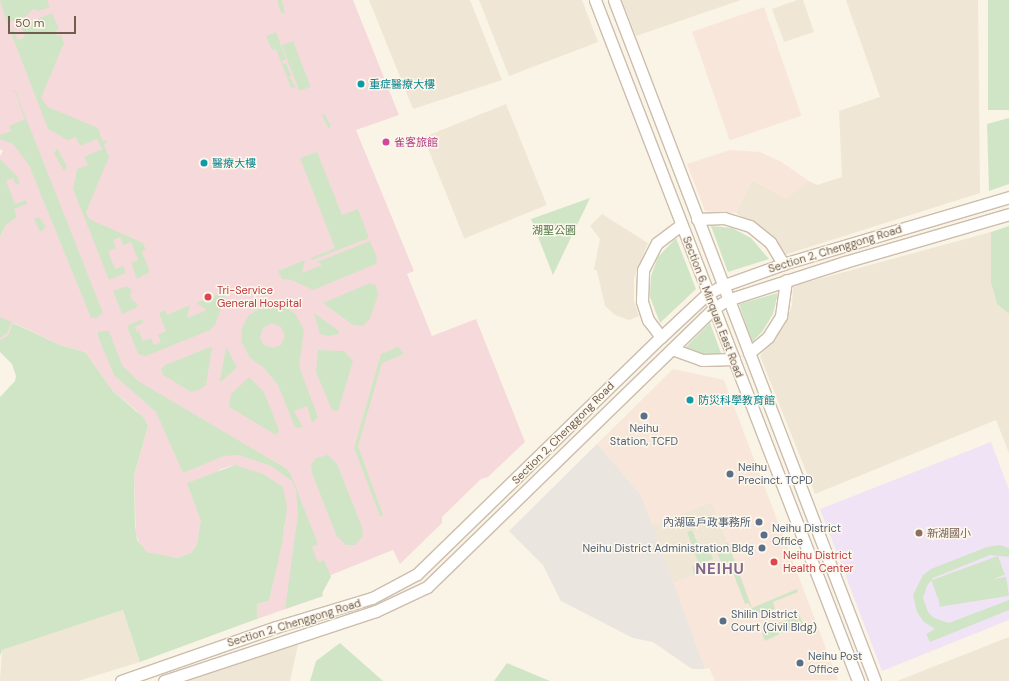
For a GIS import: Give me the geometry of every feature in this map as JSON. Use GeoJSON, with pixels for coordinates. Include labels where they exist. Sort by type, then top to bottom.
{"type":"FeatureCollection","features":[{"type":"Feature","properties":{"kind":"main road","name":"Section 6, Minquan East Road"},"geometry":{"type":"LineString","coordinates":[[595,0],[713,309],[734,359],[858,681]]}},
{"type":"Feature","properties":{"kind":"main road","name":"Section 6, Minquan East Road"},"geometry":{"type":"LineString","coordinates":[[614,0],[727,300],[749,353],[875,681]]}},
{"type":"Feature","properties":{"kind":"main road","name":"Section 2, Chenggong Road"},"geometry":{"type":"LineString","coordinates":[[121,681],[262,631],[372,598],[417,574],[661,337],[708,294],[722,286],[783,264],[1009,197]]}},
{"type":"Feature","properties":{"kind":"main road","name":"Section 2, Chenggong Road"},"geometry":{"type":"LineString","coordinates":[[164,681],[362,616],[427,587],[713,309],[727,300],[786,280],[1009,214]]}},
{"type":"Feature","properties":{"kind":"main road"},"geometry":{"type":"LineString","coordinates":[[697,220],[724,218],[750,226],[770,242],[783,264]]}},
{"type":"Feature","properties":{"kind":"main road"},"geometry":{"type":"LineString","coordinates":[[661,337],[648,320],[643,306],[640,291],[642,270],[657,243],[681,224]]}},
{"type":"Feature","properties":{"kind":"main road"},"geometry":{"type":"LineString","coordinates":[[749,353],[768,337],[781,316],[786,280]]}},
{"type":"Feature","properties":{"kind":"main road"},"geometry":{"type":"LineString","coordinates":[[672,349],[702,360],[734,359]]}},
{"type":"Feature","properties":{"kind":"shaded area","name":"Tri-Service General Hospital"},"geometry":{"type":"Polygon","coordinates":[[[0,0],[353,0],[399,115],[356,130],[414,271],[407,274],[432,336],[476,319],[525,442],[488,477],[481,479],[442,517],[442,523],[400,564],[393,550],[331,575],[322,593],[323,596],[257,619],[257,604],[269,601],[285,525],[235,465],[221,469],[191,493],[202,521],[197,544],[191,553],[177,558],[161,556],[147,552],[140,545],[136,535],[134,476],[148,426],[137,411],[113,391],[85,352],[60,345],[14,323],[8,335],[0,340],[0,237],[6,225],[0,204],[0,156],[3,151],[0,149],[0,0]]]}},
{"type":"Feature","properties":{"kind":"shaded area"},"geometry":{"type":"Polygon","coordinates":[[[369,0],[470,0],[502,80],[413,109],[369,0]]]}},
{"type":"Feature","properties":{"kind":"shaded area"},"geometry":{"type":"Polygon","coordinates":[[[479,0],[582,0],[598,42],[509,76],[479,0]]]}},
{"type":"Feature","properties":{"kind":"shaded area"},"geometry":{"type":"Polygon","coordinates":[[[622,0],[741,0],[636,36],[622,0]]]}},
{"type":"Feature","properties":{"kind":"shaded area"},"geometry":{"type":"Polygon","coordinates":[[[797,0],[803,0],[814,32],[784,42],[772,9],[797,0]]]}},
{"type":"Feature","properties":{"kind":"shaded area"},"geometry":{"type":"Polygon","coordinates":[[[846,0],[978,0],[980,193],[784,255],[774,239],[736,213],[752,180],[786,198],[809,181],[817,185],[842,177],[839,111],[880,97],[846,0]]]}},
{"type":"Feature","properties":{"kind":"shaded area"},"geometry":{"type":"Polygon","coordinates":[[[764,7],[801,116],[730,140],[692,32],[764,7]]]}},
{"type":"Feature","properties":{"kind":"shaded area"},"geometry":{"type":"Polygon","coordinates":[[[506,104],[547,205],[464,238],[423,137],[506,104]]]}},
{"type":"Feature","properties":{"kind":"shaded area"},"geometry":{"type":"Polygon","coordinates":[[[730,150],[760,152],[780,161],[809,181],[786,198],[752,180],[736,213],[705,211],[687,164],[730,150]]]}},
{"type":"Feature","properties":{"kind":"shaded area"},"geometry":{"type":"Polygon","coordinates":[[[602,214],[648,243],[634,278],[634,301],[639,316],[629,320],[615,315],[605,306],[597,271],[594,269],[600,239],[590,226],[602,214]]]}},
{"type":"Feature","properties":{"kind":"shaded area"},"geometry":{"type":"Polygon","coordinates":[[[991,232],[991,283],[997,304],[1009,314],[1009,453],[996,420],[815,494],[760,356],[785,325],[792,305],[793,286],[991,232]]]}},
{"type":"Feature","properties":{"kind":"shaded area"},"geometry":{"type":"Polygon","coordinates":[[[673,369],[724,380],[838,680],[715,681],[709,668],[705,669],[673,583],[734,560],[712,502],[652,526],[641,495],[597,444],[673,369]]]}},
{"type":"Feature","properties":{"kind":"shaded area","name":"新湖國小"},"geometry":{"type":"Polygon","coordinates":[[[991,442],[1009,490],[1009,620],[882,671],[820,509],[991,442]]]}},
{"type":"Feature","properties":{"kind":"shaded area"},"geometry":{"type":"Polygon","coordinates":[[[597,444],[641,495],[705,669],[692,669],[653,642],[633,638],[561,601],[543,565],[509,531],[597,444]]]}},
{"type":"Feature","properties":{"kind":"shaded area"},"geometry":{"type":"Polygon","coordinates":[[[712,502],[734,560],[674,583],[651,525],[712,502]]]}},
{"type":"Feature","properties":{"kind":"shaded area"},"geometry":{"type":"Polygon","coordinates":[[[123,610],[140,662],[78,681],[0,681],[2,650],[123,610]]]}},
{"type":"Feature","properties":{"kind":"shaded area"},"geometry":{"type":"Polygon","coordinates":[[[292,637],[298,645],[290,681],[170,681],[292,637]]]}},
{"type":"Feature","properties":{"kind":"shaded area"},"geometry":{"type":"Polygon","coordinates":[[[1009,637],[1009,681],[897,681],[1009,637]]]}},
{"type":"Feature","properties":{"kind":"green space"},"geometry":{"type":"Polygon","coordinates":[[[0,0],[47,0],[50,7],[38,11],[33,9],[27,16],[7,23],[0,0]]]}},
{"type":"Feature","properties":{"kind":"green space"},"geometry":{"type":"Polygon","coordinates":[[[277,0],[282,0],[285,14],[281,13],[277,0]]]}},
{"type":"Feature","properties":{"kind":"green space"},"geometry":{"type":"Polygon","coordinates":[[[988,0],[1009,0],[1009,110],[988,110],[988,0]]]}},
{"type":"Feature","properties":{"kind":"green space"},"geometry":{"type":"Polygon","coordinates":[[[52,13],[59,29],[55,31],[57,36],[61,35],[64,43],[41,98],[48,107],[98,128],[102,141],[106,140],[107,143],[104,144],[109,157],[86,212],[89,219],[143,243],[146,250],[142,252],[150,272],[137,279],[131,263],[138,260],[131,242],[123,245],[120,237],[113,240],[116,248],[108,251],[115,269],[123,266],[126,273],[109,280],[73,189],[77,169],[88,165],[84,157],[102,149],[97,139],[80,146],[76,137],[68,140],[48,129],[10,30],[13,29],[18,40],[25,37],[21,26],[52,13]]]}},
{"type":"Feature","properties":{"kind":"green space"},"geometry":{"type":"Polygon","coordinates":[[[276,32],[286,59],[282,61],[284,64],[286,63],[291,75],[289,77],[296,87],[291,88],[276,49],[272,50],[266,36],[276,32]]]}},
{"type":"Feature","properties":{"kind":"green space"},"geometry":{"type":"Polygon","coordinates":[[[293,41],[311,87],[299,91],[282,45],[293,41]]]}},
{"type":"Feature","properties":{"kind":"green space"},"geometry":{"type":"Polygon","coordinates":[[[15,90],[103,313],[97,318],[91,318],[29,165],[13,144],[0,139],[0,135],[11,131],[9,126],[25,119],[15,92],[11,92],[15,90]]]}},
{"type":"Feature","properties":{"kind":"green space"},"geometry":{"type":"Polygon","coordinates":[[[324,113],[331,126],[329,129],[322,116],[324,113]]]}},
{"type":"Feature","properties":{"kind":"green space"},"geometry":{"type":"Polygon","coordinates":[[[1009,118],[1009,184],[989,191],[987,124],[1009,118]]]}},
{"type":"Feature","properties":{"kind":"green space"},"geometry":{"type":"Polygon","coordinates":[[[57,148],[67,166],[64,171],[54,153],[57,148]]]}},
{"type":"Feature","properties":{"kind":"green space"},"geometry":{"type":"Polygon","coordinates":[[[317,152],[342,215],[358,209],[369,238],[312,260],[311,258],[335,248],[300,158],[317,152]]]}},
{"type":"Feature","properties":{"kind":"green space"},"geometry":{"type":"Polygon","coordinates":[[[0,159],[17,176],[20,183],[16,185],[13,178],[6,181],[15,204],[26,200],[27,204],[14,209],[17,217],[6,225],[0,237],[0,159]]]}},
{"type":"Feature","properties":{"kind":"green space","name":"湖聖公園"},"geometry":{"type":"Polygon","coordinates":[[[590,198],[553,275],[531,219],[590,198]]]}},
{"type":"Feature","properties":{"kind":"green space"},"geometry":{"type":"Polygon","coordinates":[[[39,217],[46,227],[40,232],[34,219],[39,217]]]}},
{"type":"Feature","properties":{"kind":"green space"},"geometry":{"type":"Polygon","coordinates":[[[711,226],[732,228],[751,238],[769,259],[728,272],[711,226]]]}},
{"type":"Feature","properties":{"kind":"green space"},"geometry":{"type":"Polygon","coordinates":[[[1009,226],[1009,314],[997,304],[991,283],[991,232],[1009,226]]]}},
{"type":"Feature","properties":{"kind":"green space"},"geometry":{"type":"Polygon","coordinates":[[[676,238],[696,289],[660,323],[650,297],[651,276],[658,257],[676,238]]]}},
{"type":"Feature","properties":{"kind":"green space"},"geometry":{"type":"Polygon","coordinates":[[[370,241],[377,258],[376,264],[313,290],[292,280],[282,279],[278,271],[305,260],[302,273],[322,265],[317,262],[370,241]]]}},
{"type":"Feature","properties":{"kind":"green space"},"geometry":{"type":"Polygon","coordinates":[[[370,283],[376,286],[378,295],[370,319],[363,326],[353,325],[323,303],[370,283]]]}},
{"type":"Feature","properties":{"kind":"green space"},"geometry":{"type":"Polygon","coordinates":[[[127,286],[132,290],[130,295],[132,300],[138,304],[136,308],[122,314],[113,291],[127,286]]]}},
{"type":"Feature","properties":{"kind":"green space"},"geometry":{"type":"Polygon","coordinates":[[[224,292],[225,297],[215,325],[210,330],[146,356],[138,354],[127,326],[142,319],[143,323],[135,327],[137,332],[139,331],[143,341],[151,338],[154,345],[161,342],[158,335],[166,331],[159,313],[165,310],[167,315],[190,305],[187,318],[207,310],[196,303],[224,292]]]}},
{"type":"Feature","properties":{"kind":"green space"},"geometry":{"type":"Polygon","coordinates":[[[778,293],[773,314],[762,332],[752,342],[739,304],[778,293]]]}},
{"type":"Feature","properties":{"kind":"green space"},"geometry":{"type":"Polygon","coordinates":[[[277,304],[295,313],[304,330],[299,366],[318,417],[312,423],[307,406],[294,411],[303,427],[295,427],[278,385],[264,368],[250,358],[241,341],[242,328],[248,316],[264,305],[277,304]],[[272,323],[263,328],[260,338],[264,345],[273,348],[281,345],[285,336],[281,327],[272,323]]]}},
{"type":"Feature","properties":{"kind":"green space"},"geometry":{"type":"Polygon","coordinates":[[[314,313],[339,331],[339,334],[328,336],[320,334],[314,313]]]}},
{"type":"Feature","properties":{"kind":"green space"},"geometry":{"type":"Polygon","coordinates":[[[0,317],[12,322],[7,333],[0,338],[0,317]]]}},
{"type":"Feature","properties":{"kind":"green space"},"geometry":{"type":"Polygon","coordinates":[[[13,323],[60,345],[85,352],[113,391],[144,418],[148,426],[134,476],[135,525],[137,540],[147,552],[177,558],[191,553],[197,544],[201,521],[187,483],[235,465],[263,474],[283,487],[287,508],[282,544],[269,601],[257,604],[257,619],[140,662],[123,610],[2,650],[0,656],[0,397],[15,381],[16,376],[12,364],[0,352],[0,340],[8,335],[13,323]]]}},
{"type":"Feature","properties":{"kind":"green space"},"geometry":{"type":"Polygon","coordinates":[[[710,323],[721,353],[705,354],[685,348],[710,323]]]}},
{"type":"Feature","properties":{"kind":"green space"},"geometry":{"type":"Polygon","coordinates":[[[109,331],[122,365],[138,381],[287,469],[291,475],[318,544],[312,547],[318,562],[324,560],[331,577],[322,593],[323,596],[285,609],[298,514],[296,490],[292,481],[271,466],[239,455],[224,456],[183,473],[156,412],[114,375],[98,336],[98,332],[109,331]]]}},
{"type":"Feature","properties":{"kind":"green space"},"geometry":{"type":"Polygon","coordinates":[[[210,347],[212,348],[206,385],[201,389],[191,392],[163,375],[161,369],[165,365],[210,347]]]}},
{"type":"Feature","properties":{"kind":"green space"},"geometry":{"type":"Polygon","coordinates":[[[226,347],[237,367],[222,381],[220,381],[226,347]]]}},
{"type":"Feature","properties":{"kind":"green space"},"geometry":{"type":"Polygon","coordinates":[[[398,347],[404,354],[382,363],[358,446],[383,515],[380,516],[354,448],[381,354],[398,347]]]}},
{"type":"Feature","properties":{"kind":"green space"},"geometry":{"type":"Polygon","coordinates":[[[318,350],[344,351],[353,361],[338,411],[332,410],[316,372],[318,350]]]}},
{"type":"Feature","properties":{"kind":"green space"},"geometry":{"type":"Polygon","coordinates":[[[249,377],[264,392],[279,430],[276,435],[229,407],[231,394],[249,377]]]}},
{"type":"Feature","properties":{"kind":"green space"},"geometry":{"type":"Polygon","coordinates":[[[328,455],[337,464],[362,527],[363,536],[355,545],[346,545],[337,537],[312,473],[311,465],[316,458],[328,455]]]}},
{"type":"Feature","properties":{"kind":"green space"},"geometry":{"type":"Polygon","coordinates":[[[692,530],[698,545],[709,550],[713,559],[699,564],[687,532],[692,530]]]}},
{"type":"Feature","properties":{"kind":"green space"},"geometry":{"type":"Polygon","coordinates":[[[728,543],[752,608],[797,589],[798,592],[773,602],[775,609],[761,615],[759,612],[755,613],[748,603],[745,604],[729,562],[722,564],[715,548],[728,543]]]}},
{"type":"Feature","properties":{"kind":"green space"},"geometry":{"type":"Polygon","coordinates":[[[1000,545],[1009,548],[1009,557],[990,555],[933,578],[927,586],[923,598],[928,612],[934,618],[949,623],[1009,600],[1009,610],[930,642],[926,634],[935,629],[924,622],[917,612],[913,595],[923,575],[931,569],[987,547],[1000,545]]]}},
{"type":"Feature","properties":{"kind":"green space"},"geometry":{"type":"Polygon","coordinates":[[[998,556],[1005,575],[938,599],[931,580],[998,556]]]}},
{"type":"Feature","properties":{"kind":"green space"},"geometry":{"type":"Polygon","coordinates":[[[711,563],[713,568],[694,575],[692,565],[696,569],[711,563]]]}},
{"type":"Feature","properties":{"kind":"green space"},"geometry":{"type":"Polygon","coordinates":[[[1006,577],[1009,596],[940,607],[937,588],[1006,577]]]}},
{"type":"Feature","properties":{"kind":"green space"},"geometry":{"type":"Polygon","coordinates":[[[799,615],[803,623],[765,641],[762,633],[767,631],[766,628],[799,615]]]}},
{"type":"Feature","properties":{"kind":"green space"},"geometry":{"type":"Polygon","coordinates":[[[340,643],[383,681],[310,681],[316,661],[340,643]]]}},
{"type":"Feature","properties":{"kind":"green space"},"geometry":{"type":"Polygon","coordinates":[[[507,663],[550,681],[494,681],[507,663]]]}},
{"type":"Feature","properties":{"kind":"place","name":"重症醫療大樓"},"geometry":{"type":"Point","coordinates":[361,84]}},
{"type":"Feature","properties":{"kind":"place","name":"雀客旅館"},"geometry":{"type":"Point","coordinates":[386,142]}},
{"type":"Feature","properties":{"kind":"place","name":"醫療大樓"},"geometry":{"type":"Point","coordinates":[204,163]}},
{"type":"Feature","properties":{"kind":"place","name":"Tri-Service General Hospital"},"geometry":{"type":"Point","coordinates":[208,297]}},
{"type":"Feature","properties":{"kind":"place","name":"防災科學教育館"},"geometry":{"type":"Point","coordinates":[690,400]}},
{"type":"Feature","properties":{"kind":"place","name":"Neihu Station, TCFD"},"geometry":{"type":"Point","coordinates":[644,416]}},
{"type":"Feature","properties":{"kind":"place","name":"Neihu Precinct. TCPD"},"geometry":{"type":"Point","coordinates":[730,474]}},
{"type":"Feature","properties":{"kind":"place","name":"內湖區戶政事務所"},"geometry":{"type":"Point","coordinates":[759,522]}},
{"type":"Feature","properties":{"kind":"place","name":"新湖國小"},"geometry":{"type":"Point","coordinates":[919,533]}},
{"type":"Feature","properties":{"kind":"place","name":"Neihu District Office"},"geometry":{"type":"Point","coordinates":[764,535]}},
{"type":"Feature","properties":{"kind":"place","name":"Neihu District Administration Bldg"},"geometry":{"type":"Point","coordinates":[762,548]}},
{"type":"Feature","properties":{"kind":"place","name":"Neihu District Health Center"},"geometry":{"type":"Point","coordinates":[774,562]}},
{"type":"Feature","properties":{"kind":"place","name":"Shilin District Court (Civil Bldg)"},"geometry":{"type":"Point","coordinates":[723,621]}},
{"type":"Feature","properties":{"kind":"place","name":"Neihu Post Office"},"geometry":{"type":"Point","coordinates":[800,663]}},
{"type":"Feature","properties":{"kind":"district","name":"NEIHU"},"geometry":{"type":"Point","coordinates":[720,570]}}]}
